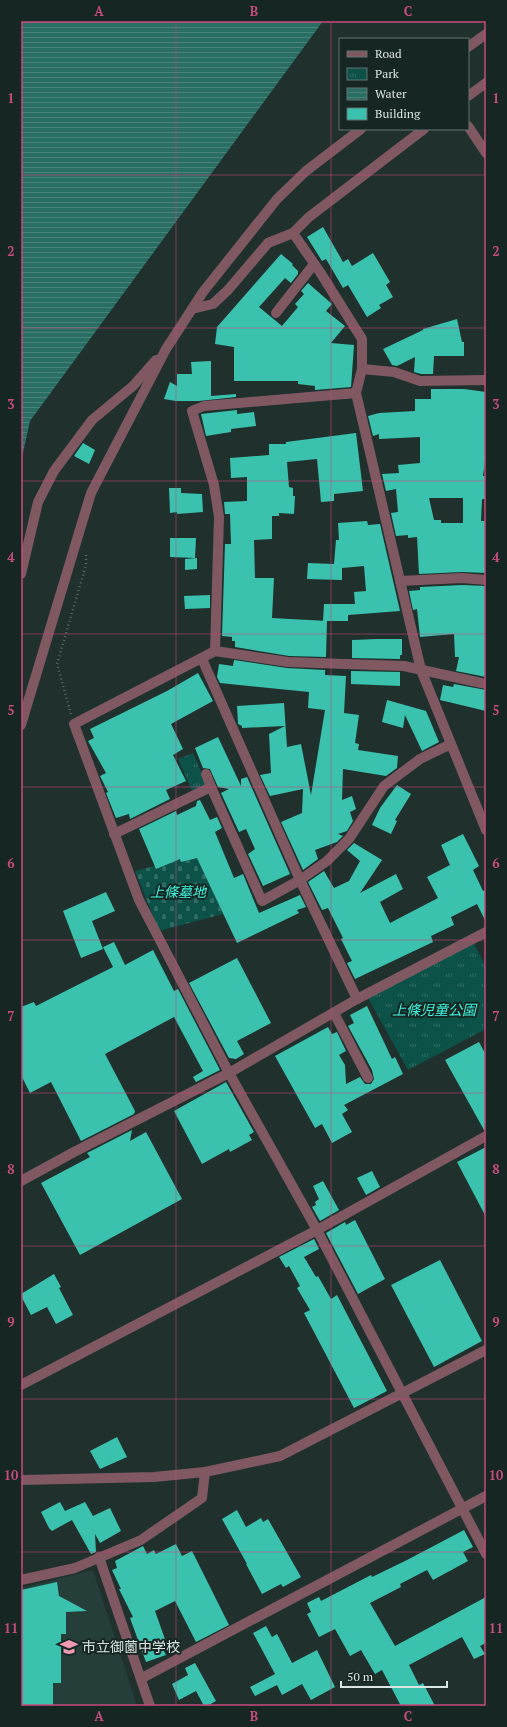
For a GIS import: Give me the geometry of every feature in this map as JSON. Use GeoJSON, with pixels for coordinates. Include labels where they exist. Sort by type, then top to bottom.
{"type":"FeatureCollection","features":[{"type":"Feature","properties":{"kind":"street"},"geometry":{"type":"LineString","coordinates":[[469,46],[486,34]]}},
{"type":"Feature","properties":{"kind":"street"},"geometry":{"type":"LineString","coordinates":[[469,95],[486,83]]}},
{"type":"Feature","properties":{"kind":"street"},"geometry":{"type":"LineString","coordinates":[[469,128],[486,153]]}},
{"type":"Feature","properties":{"kind":"street"},"geometry":{"type":"LineString","coordinates":[[21,725],[91,493],[166,349],[203,292],[277,200],[306,171],[360,130]]}},
{"type":"Feature","properties":{"kind":"street"},"geometry":{"type":"LineString","coordinates":[[192,309],[213,304],[228,290],[268,242],[293,233],[309,217],[423,130]]}},
{"type":"Feature","properties":{"kind":"street"},"geometry":{"type":"LineString","coordinates":[[293,233],[362,339],[362,369],[356,393],[421,670],[486,830]]}},
{"type":"Feature","properties":{"kind":"street"},"geometry":{"type":"LineString","coordinates":[[276,313],[314,264]]}},
{"type":"Feature","properties":{"kind":"street"},"geometry":{"type":"LineString","coordinates":[[21,574],[38,502],[54,471],[92,420],[133,386],[166,349]]}},
{"type":"Feature","properties":{"kind":"street"},"geometry":{"type":"LineString","coordinates":[[362,369],[394,372],[420,381],[486,380]]}},
{"type":"Feature","properties":{"kind":"street"},"geometry":{"type":"LineString","coordinates":[[215,651],[219,517],[214,485],[192,411],[204,406],[356,393]]}},
{"type":"Feature","properties":{"kind":"street"},"geometry":{"type":"LineString","coordinates":[[400,581],[462,578],[486,580]]}},
{"type":"Feature","properties":{"kind":"street"},"geometry":{"type":"LineString","coordinates":[[486,684],[404,666],[288,662],[215,651],[74,724],[139,900],[229,1073],[317,1230],[486,1554]]}},
{"type":"Feature","properties":{"kind":"street"},"geometry":{"type":"LineString","coordinates":[[202,658],[300,880],[357,999]]}},
{"type":"Feature","properties":{"kind":"street"},"geometry":{"type":"LineString","coordinates":[[206,774],[262,901],[300,880],[327,861],[349,839],[384,786],[420,760],[451,744]]}},
{"type":"Feature","properties":{"kind":"street"},"geometry":{"type":"LineString","coordinates":[[114,834],[211,787]]}},
{"type":"Feature","properties":{"kind":"street"},"geometry":{"type":"LineString","coordinates":[[21,1181],[74,1152],[229,1073],[357,999],[486,932]]}},
{"type":"Feature","properties":{"kind":"street"},"geometry":{"type":"LineString","coordinates":[[334,1013],[368,1078]]}},
{"type":"Feature","properties":{"kind":"street"},"geometry":{"type":"LineString","coordinates":[[21,1385],[317,1230],[486,1136]]}},
{"type":"Feature","properties":{"kind":"street"},"geometry":{"type":"LineString","coordinates":[[21,1480],[154,1477],[205,1472],[280,1456],[486,1350]]}},
{"type":"Feature","properties":{"kind":"street"},"geometry":{"type":"LineString","coordinates":[[21,1580],[75,1568],[99,1556],[141,1540],[202,1498],[205,1472]]}},
{"type":"Feature","properties":{"kind":"street"},"geometry":{"type":"LineString","coordinates":[[142,1678],[486,1496]]}},
{"type":"Feature","properties":{"kind":"street"},"geometry":{"type":"LineString","coordinates":[[99,1556],[142,1678],[150,1706]]}},
{"type":"Feature","properties":{"kind":"path"},"geometry":{"type":"LineString","coordinates":[[74,724],[57,664],[86,565],[86,550]]}},
{"type":"Feature","properties":{"kind":"shaded area","name":"市立御薗中学校"},"geometry":{"type":"Polygon","coordinates":[[[93,1570],[137,1706],[21,1706],[21,1588],[93,1570]]]}},
{"type":"Feature","properties":{"kind":"green space"},"geometry":{"type":"Polygon","coordinates":[[[193,753],[207,786],[193,793],[178,759],[193,753]]]}},
{"type":"Feature","properties":{"kind":"green space","name":"上條墓地"},"geometry":{"type":"Polygon","coordinates":[[[197,855],[223,914],[159,931],[135,871],[197,855]]]}},
{"type":"Feature","properties":{"kind":"green space","name":"上條児童公園"},"geometry":{"type":"Polygon","coordinates":[[[473,942],[486,967],[486,1029],[408,1070],[368,998],[473,942]]]}},
{"type":"Feature","properties":{"kind":"water"},"geometry":{"type":"Polygon","coordinates":[[[21,21],[323,21],[30,421],[21,462],[21,21]]]}},
{"type":"Feature","properties":{"kind":"building"},"geometry":{"type":"Polygon","coordinates":[[[323,227],[343,262],[348,259],[352,266],[373,253],[390,282],[386,285],[393,297],[379,305],[381,308],[367,317],[348,285],[343,288],[326,259],[322,261],[307,237],[323,227]]]}},
{"type":"Feature","properties":{"kind":"building"},"geometry":{"type":"Polygon","coordinates":[[[281,254],[293,264],[292,265],[298,271],[298,274],[291,283],[285,278],[259,307],[282,326],[298,307],[295,304],[304,294],[301,291],[308,283],[332,304],[326,311],[345,326],[331,343],[354,345],[351,387],[315,390],[315,386],[298,384],[298,381],[234,381],[234,347],[215,344],[217,327],[281,254]]]}},
{"type":"Feature","properties":{"kind":"building"},"geometry":{"type":"Polygon","coordinates":[[[457,319],[462,342],[464,342],[464,356],[434,356],[433,374],[421,374],[414,372],[415,357],[397,366],[392,365],[383,349],[423,329],[457,319]]]}},
{"type":"Feature","properties":{"kind":"building"},"geometry":{"type":"Polygon","coordinates":[[[211,361],[211,396],[236,394],[236,397],[199,401],[176,401],[164,399],[170,382],[177,386],[177,374],[192,374],[191,362],[211,361]]]}},
{"type":"Feature","properties":{"kind":"building"},"geometry":{"type":"Polygon","coordinates":[[[431,389],[464,389],[486,392],[486,454],[483,476],[486,476],[486,499],[482,499],[481,521],[486,521],[486,573],[462,572],[419,574],[417,537],[408,538],[408,535],[396,536],[391,513],[398,512],[396,489],[386,491],[382,474],[399,473],[398,465],[420,463],[420,437],[379,439],[379,434],[373,436],[368,416],[379,413],[415,411],[415,399],[431,399],[431,389]],[[429,498],[434,520],[441,520],[441,523],[463,523],[463,498],[429,498]]]}},
{"type":"Feature","properties":{"kind":"building"},"geometry":{"type":"Polygon","coordinates":[[[237,410],[237,414],[254,412],[256,426],[231,429],[231,432],[206,436],[201,414],[237,410]]]}},
{"type":"Feature","properties":{"kind":"building"},"geometry":{"type":"Polygon","coordinates":[[[356,433],[363,491],[334,494],[334,501],[321,502],[317,459],[287,462],[289,487],[293,488],[293,496],[295,496],[294,514],[279,513],[279,516],[272,516],[272,539],[254,540],[255,578],[274,578],[272,618],[327,621],[326,657],[289,656],[235,647],[235,641],[232,641],[232,637],[222,636],[225,544],[231,544],[230,514],[225,514],[224,502],[247,501],[247,477],[231,478],[230,458],[269,455],[269,444],[286,444],[286,442],[356,433]]]}},
{"type":"Feature","properties":{"kind":"building"},"geometry":{"type":"Polygon","coordinates":[[[83,443],[95,450],[89,464],[74,456],[83,443]]]}},
{"type":"Feature","properties":{"kind":"building"},"geometry":{"type":"Polygon","coordinates":[[[169,488],[181,488],[181,493],[202,494],[203,512],[177,514],[177,512],[170,513],[169,488]]]}},
{"type":"Feature","properties":{"kind":"building"},"geometry":{"type":"Polygon","coordinates":[[[367,521],[368,525],[380,524],[400,611],[348,615],[348,621],[323,621],[324,604],[355,604],[354,592],[366,591],[364,566],[342,568],[342,580],[307,579],[308,563],[334,564],[336,540],[339,540],[338,523],[367,521]]]}},
{"type":"Feature","properties":{"kind":"building"},"geometry":{"type":"Polygon","coordinates":[[[170,538],[196,538],[195,558],[170,557],[170,538]]]}},
{"type":"Feature","properties":{"kind":"building"},"geometry":{"type":"Polygon","coordinates":[[[197,558],[197,569],[185,570],[185,559],[197,558]]]}},
{"type":"Feature","properties":{"kind":"building"},"geometry":{"type":"Polygon","coordinates":[[[462,585],[486,586],[486,677],[456,671],[459,657],[455,657],[454,634],[420,637],[417,609],[413,610],[409,591],[420,590],[420,587],[462,585]]]}},
{"type":"Feature","properties":{"kind":"building"},"geometry":{"type":"Polygon","coordinates":[[[210,595],[210,608],[185,609],[184,596],[210,595]]]}},
{"type":"Feature","properties":{"kind":"building"},"geometry":{"type":"Polygon","coordinates":[[[402,639],[402,655],[400,655],[400,659],[352,658],[352,640],[402,639]]]}},
{"type":"Feature","properties":{"kind":"building"},"geometry":{"type":"Polygon","coordinates":[[[234,660],[287,668],[325,670],[325,675],[346,676],[344,713],[359,715],[355,743],[359,744],[358,750],[398,756],[397,768],[386,776],[343,769],[342,800],[352,796],[356,809],[350,812],[353,821],[347,831],[338,834],[343,836],[337,842],[315,850],[318,859],[303,870],[281,822],[302,813],[303,789],[270,796],[260,775],[271,773],[269,734],[285,726],[242,728],[242,726],[238,724],[237,706],[284,703],[287,747],[301,744],[311,795],[325,710],[308,708],[309,692],[220,683],[217,677],[219,664],[233,666],[234,660]]]}},
{"type":"Feature","properties":{"kind":"building"},"geometry":{"type":"Polygon","coordinates":[[[351,671],[400,672],[400,686],[351,684],[351,671]]]}},
{"type":"Feature","properties":{"kind":"building"},"geometry":{"type":"Polygon","coordinates":[[[198,673],[213,701],[171,724],[183,749],[173,755],[186,781],[166,790],[170,799],[130,819],[129,814],[116,818],[106,793],[108,792],[100,776],[106,773],[88,741],[94,738],[90,729],[167,691],[198,673]]]}},
{"type":"Feature","properties":{"kind":"building"},"geometry":{"type":"Polygon","coordinates":[[[454,684],[486,690],[486,711],[440,700],[443,685],[453,687],[454,684]]]}},
{"type":"Feature","properties":{"kind":"building"},"geometry":{"type":"Polygon","coordinates":[[[387,700],[426,711],[439,742],[422,751],[405,715],[403,728],[382,722],[387,700]]]}},
{"type":"Feature","properties":{"kind":"building"},"geometry":{"type":"Polygon","coordinates":[[[218,737],[241,786],[241,779],[247,777],[290,874],[263,886],[248,854],[255,849],[246,829],[239,832],[221,793],[229,789],[218,787],[210,769],[203,768],[195,748],[218,737]]]}},
{"type":"Feature","properties":{"kind":"building"},"geometry":{"type":"Polygon","coordinates":[[[397,785],[411,794],[395,820],[397,821],[391,834],[372,825],[380,808],[397,785]]]}},
{"type":"Feature","properties":{"kind":"building"},"geometry":{"type":"Polygon","coordinates":[[[200,800],[210,820],[217,817],[222,828],[215,832],[234,878],[243,874],[259,913],[300,895],[306,907],[297,910],[299,913],[237,943],[197,858],[181,862],[180,859],[156,869],[139,829],[176,811],[177,815],[196,806],[197,801],[200,800]]]}},
{"type":"Feature","properties":{"kind":"building"},"geometry":{"type":"Polygon","coordinates":[[[463,834],[479,866],[473,870],[483,891],[486,890],[486,922],[477,904],[451,917],[454,925],[431,936],[433,942],[355,979],[347,963],[352,961],[341,939],[343,938],[328,908],[322,910],[308,882],[324,871],[334,888],[349,881],[360,861],[347,850],[354,843],[382,860],[360,893],[396,874],[403,889],[380,902],[390,923],[438,898],[427,877],[450,865],[441,845],[463,834]]]}},
{"type":"Feature","properties":{"kind":"building"},"geometry":{"type":"Polygon","coordinates":[[[106,892],[115,911],[92,921],[103,949],[81,958],[63,911],[106,892]]]}},
{"type":"Feature","properties":{"kind":"building"},"geometry":{"type":"Polygon","coordinates":[[[114,942],[125,965],[153,950],[174,991],[178,989],[220,1070],[196,1082],[193,1077],[203,1071],[174,1017],[105,1054],[135,1111],[134,1114],[81,1141],[51,1082],[30,1093],[21,1075],[21,1007],[34,1002],[36,1006],[113,967],[103,947],[114,942]]]}},
{"type":"Feature","properties":{"kind":"building"},"geometry":{"type":"Polygon","coordinates":[[[237,958],[271,1023],[237,1041],[244,1054],[236,1059],[229,1058],[189,983],[237,958]]]}},
{"type":"Feature","properties":{"kind":"building"},"geometry":{"type":"Polygon","coordinates":[[[367,1006],[392,1059],[395,1057],[403,1074],[344,1105],[348,1110],[342,1114],[352,1132],[332,1143],[322,1124],[315,1128],[275,1056],[328,1027],[332,1034],[337,1032],[346,1051],[339,1055],[345,1065],[346,1084],[360,1077],[365,1084],[371,1084],[374,1079],[372,1070],[348,1026],[354,1023],[350,1015],[367,1006]]]}},
{"type":"Feature","properties":{"kind":"building"},"geometry":{"type":"Polygon","coordinates":[[[479,1042],[486,1055],[486,1130],[484,1130],[445,1060],[479,1042]]]}},
{"type":"Feature","properties":{"kind":"building"},"geometry":{"type":"Polygon","coordinates":[[[226,1082],[254,1132],[249,1135],[252,1140],[230,1152],[229,1149],[202,1164],[174,1111],[226,1082]]]}},
{"type":"Feature","properties":{"kind":"building"},"geometry":{"type":"Polygon","coordinates":[[[132,1130],[130,1141],[146,1132],[182,1199],[80,1255],[41,1183],[90,1157],[87,1153],[132,1130]]]}},
{"type":"Feature","properties":{"kind":"building"},"geometry":{"type":"Polygon","coordinates":[[[486,1147],[486,1217],[457,1162],[486,1147]]]}},
{"type":"Feature","properties":{"kind":"building"},"geometry":{"type":"Polygon","coordinates":[[[372,1171],[380,1187],[366,1195],[357,1178],[372,1171]]]}},
{"type":"Feature","properties":{"kind":"building"},"geometry":{"type":"Polygon","coordinates":[[[323,1181],[339,1210],[320,1221],[312,1207],[316,1205],[315,1202],[319,1199],[313,1186],[323,1181]]]}},
{"type":"Feature","properties":{"kind":"building"},"geometry":{"type":"Polygon","coordinates":[[[355,1220],[385,1279],[358,1294],[326,1233],[345,1222],[346,1225],[355,1220]]]}},
{"type":"Feature","properties":{"kind":"building"},"geometry":{"type":"Polygon","coordinates":[[[314,1239],[319,1249],[304,1257],[316,1277],[318,1276],[331,1299],[337,1295],[387,1391],[354,1408],[304,1313],[310,1310],[297,1288],[300,1286],[289,1266],[286,1268],[279,1257],[314,1239]]]}},
{"type":"Feature","properties":{"kind":"building"},"geometry":{"type":"Polygon","coordinates":[[[440,1260],[482,1341],[434,1367],[391,1285],[440,1260]]]}},
{"type":"Feature","properties":{"kind":"building"},"geometry":{"type":"Polygon","coordinates":[[[54,1274],[61,1287],[59,1288],[73,1315],[56,1324],[47,1307],[31,1315],[21,1296],[21,1294],[54,1274]]]}},
{"type":"Feature","properties":{"kind":"building"},"geometry":{"type":"Polygon","coordinates":[[[117,1437],[127,1457],[100,1469],[90,1451],[117,1437]]]}},
{"type":"Feature","properties":{"kind":"building"},"geometry":{"type":"Polygon","coordinates":[[[60,1502],[65,1511],[85,1502],[93,1516],[110,1508],[121,1531],[100,1543],[95,1534],[96,1552],[91,1554],[72,1520],[52,1531],[49,1528],[41,1512],[60,1502]]]}},
{"type":"Feature","properties":{"kind":"building"},"geometry":{"type":"Polygon","coordinates":[[[237,1510],[246,1527],[261,1518],[263,1522],[268,1519],[301,1577],[283,1587],[281,1584],[262,1594],[222,1519],[237,1510]]]}},
{"type":"Feature","properties":{"kind":"building"},"geometry":{"type":"Polygon","coordinates":[[[464,1530],[473,1547],[463,1552],[468,1561],[433,1580],[427,1570],[400,1584],[401,1587],[370,1603],[395,1646],[486,1597],[486,1643],[480,1646],[485,1654],[474,1659],[462,1637],[409,1665],[419,1685],[423,1683],[435,1706],[401,1706],[382,1670],[375,1674],[361,1650],[350,1656],[335,1629],[319,1637],[307,1614],[311,1612],[307,1603],[319,1597],[321,1601],[371,1575],[372,1577],[407,1560],[464,1530]]]}},
{"type":"Feature","properties":{"kind":"building"},"geometry":{"type":"Polygon","coordinates":[[[176,1544],[182,1556],[192,1551],[229,1625],[196,1642],[175,1601],[155,1611],[166,1642],[160,1644],[166,1655],[146,1662],[130,1618],[133,1617],[119,1589],[121,1589],[112,1570],[117,1568],[115,1561],[143,1546],[147,1554],[154,1550],[156,1554],[176,1544]]]}},
{"type":"Feature","properties":{"kind":"building"},"geometry":{"type":"Polygon","coordinates":[[[57,1582],[59,1596],[87,1611],[66,1612],[66,1634],[61,1634],[61,1683],[53,1683],[53,1706],[21,1706],[21,1590],[57,1582]]]}},
{"type":"Feature","properties":{"kind":"building"},"geometry":{"type":"Polygon","coordinates":[[[266,1626],[272,1637],[277,1634],[292,1663],[317,1650],[335,1687],[311,1700],[302,1684],[282,1695],[277,1685],[255,1696],[250,1687],[275,1674],[253,1633],[266,1626]]]}},
{"type":"Feature","properties":{"kind":"building"},"geometry":{"type":"Polygon","coordinates":[[[195,1663],[216,1701],[207,1706],[204,1706],[196,1691],[179,1700],[172,1684],[188,1675],[185,1668],[195,1663]]]}},
{"type":"Feature","properties":{"kind":"place","name":"市立御薗中学校"},"geometry":{"type":"Point","coordinates":[69,1647]}}]}
